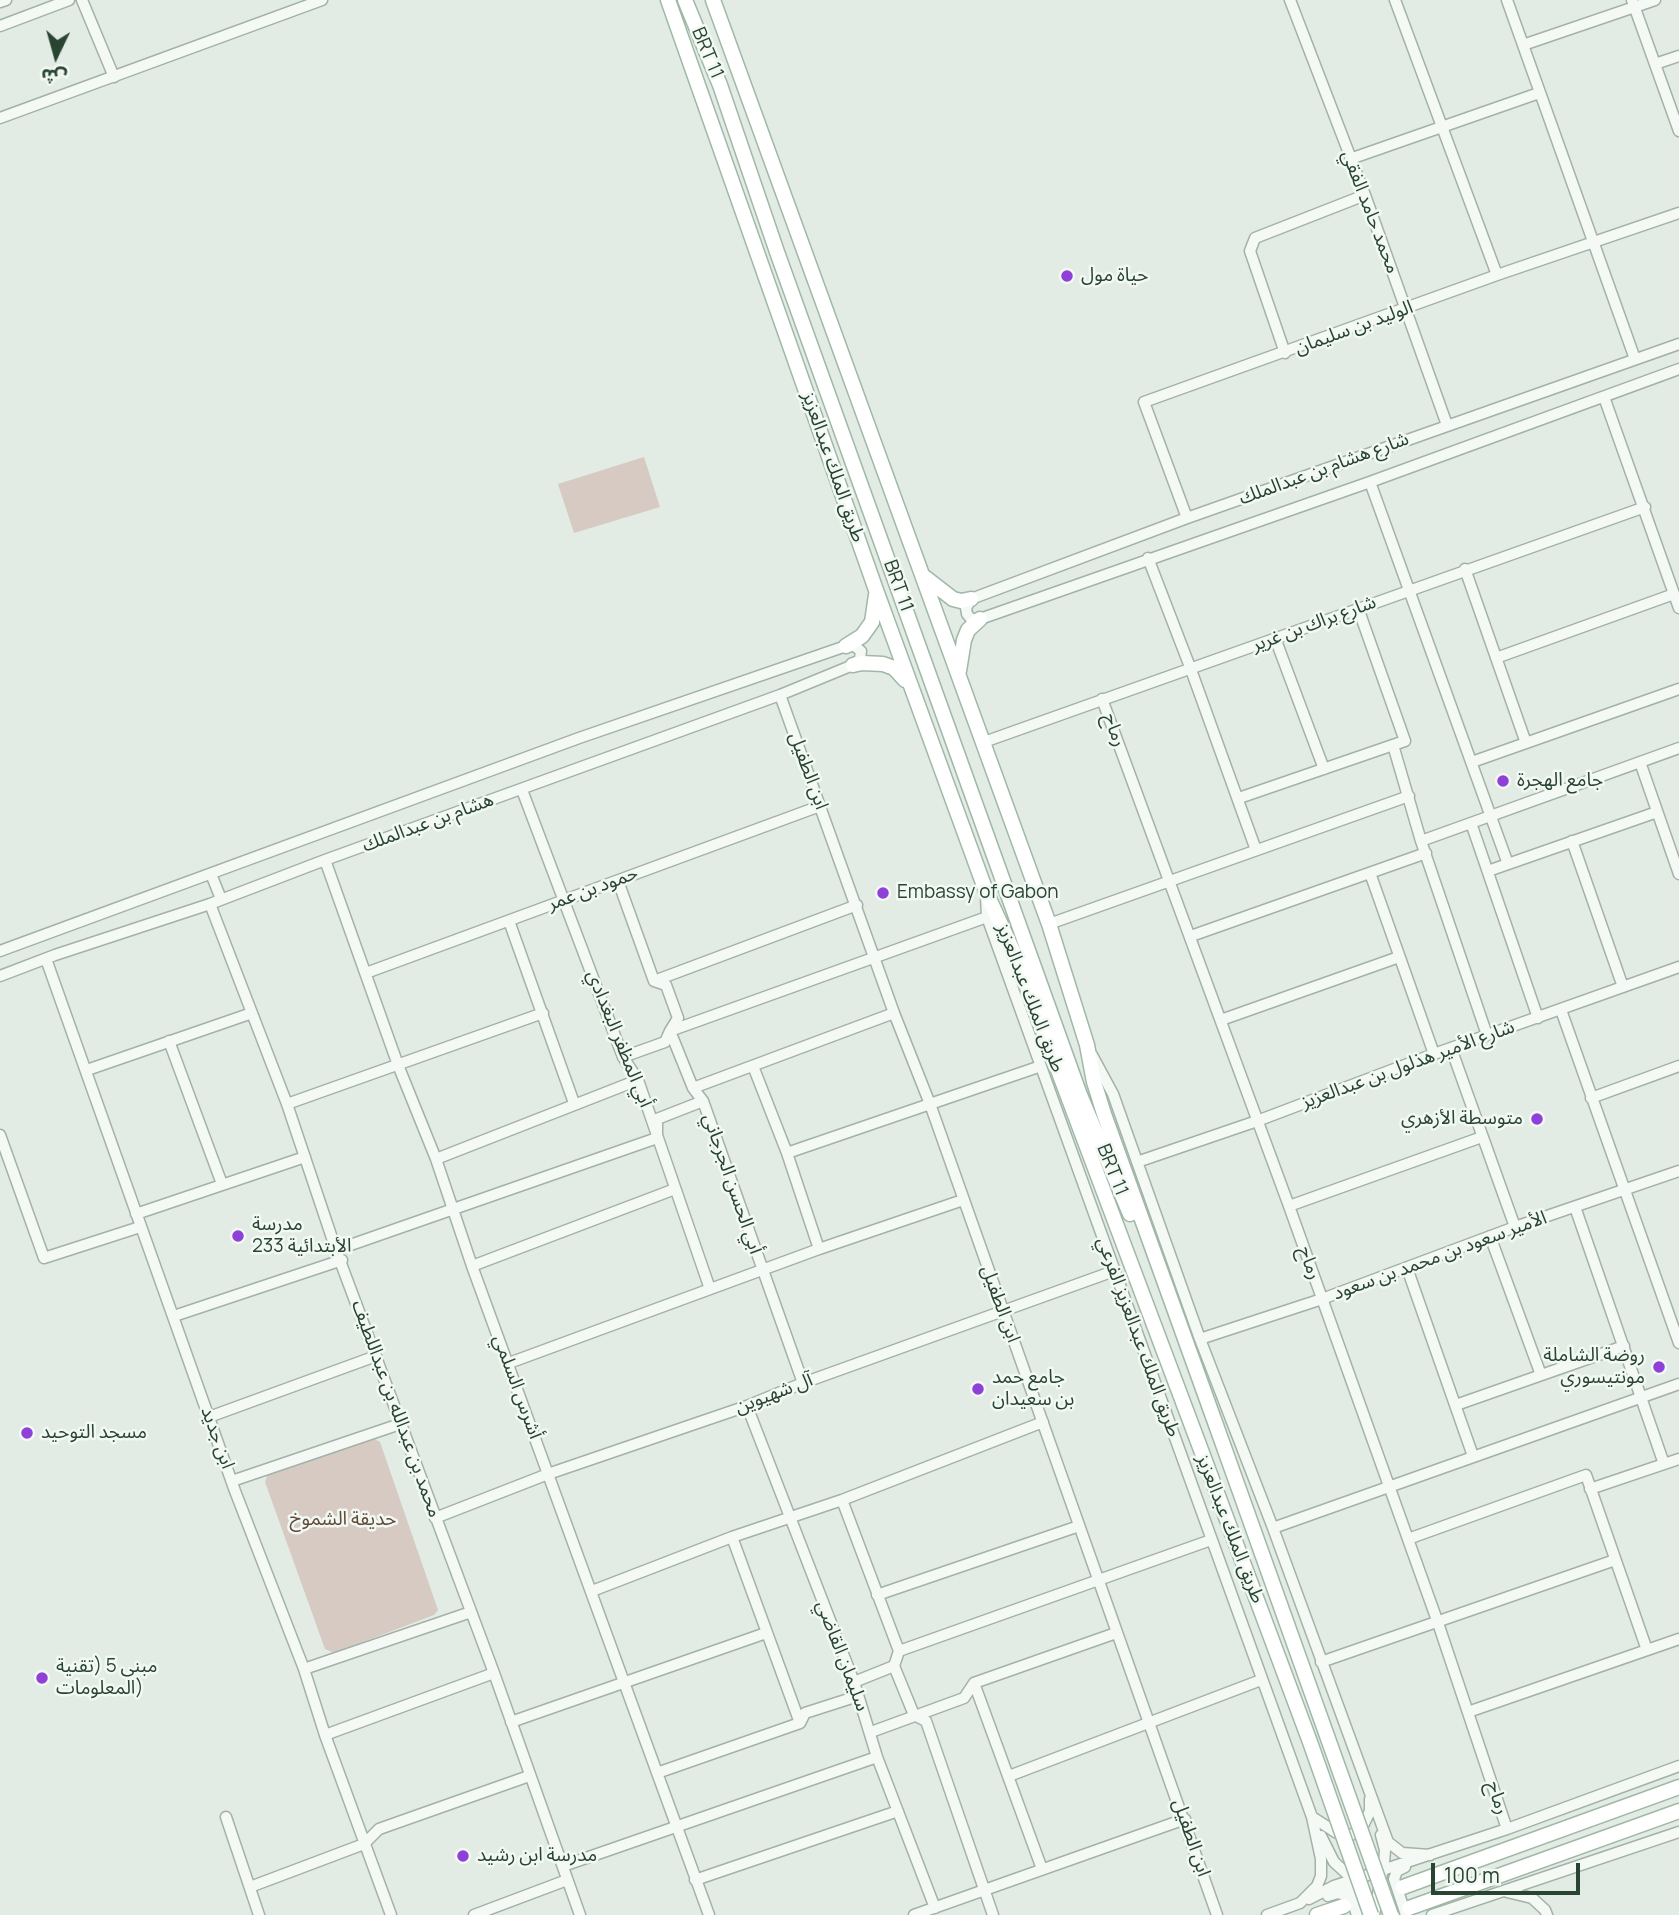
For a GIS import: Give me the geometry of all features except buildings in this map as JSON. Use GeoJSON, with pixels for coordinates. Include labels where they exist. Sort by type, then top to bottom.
{"type":"FeatureCollection","features":[{"type":"Feature","properties":{"kind":"main road","name":"BRT 11"},"geometry":{"type":"LineString","coordinates":[[685,0],[720,85],[777,252],[1080,1095],[1118,1189],[1148,1243]]}},
{"type":"Feature","properties":{"kind":"main road","name":"طريق الملك عبدالعزيز"},"geometry":{"type":"LineString","coordinates":[[713,0],[1049,924],[1087,1045],[1100,1104],[1216,1425],[1380,1913]]}},
{"type":"Feature","properties":{"kind":"main road","name":"طريق الملك عبدالعزيز"},"geometry":{"type":"LineString","coordinates":[[668,1],[986,894],[1014,953],[1310,1742],[1380,1913]]}},
{"type":"Feature","properties":{"kind":"main road"},"geometry":{"type":"LineString","coordinates":[[919,572],[953,599],[971,599]]}},
{"type":"Feature","properties":{"kind":"main road"},"geometry":{"type":"LineString","coordinates":[[846,646],[862,636],[872,622],[876,590]]}},
{"type":"Feature","properties":{"kind":"main road"},"geometry":{"type":"LineString","coordinates":[[959,676],[964,640],[968,630],[980,620]]}},
{"type":"Feature","properties":{"kind":"main road"},"geometry":{"type":"LineString","coordinates":[[853,665],[874,663],[889,666],[900,673],[913,690]]}},
{"type":"Feature","properties":{"kind":"main road","name":"BRT 11"},"geometry":{"type":"LineString","coordinates":[[1080,1095],[1106,1176],[1108,1193],[1105,1198]]}},
{"type":"Feature","properties":{"kind":"main road"},"geometry":{"type":"LineString","coordinates":[[1403,1887],[1679,1787]]}},
{"type":"Feature","properties":{"kind":"main road"},"geometry":{"type":"LineString","coordinates":[[1408,1912],[1679,1811]]}},
{"type":"Feature","properties":{"kind":"main road"},"geometry":{"type":"LineString","coordinates":[[1317,1915],[1344,1906]]}},
{"type":"Feature","properties":{"kind":"street"},"geometry":{"type":"LineString","coordinates":[[0,2],[6,0]]}},
{"type":"Feature","properties":{"kind":"street"},"geometry":{"type":"LineString","coordinates":[[82,0],[114,77]]}},
{"type":"Feature","properties":{"kind":"street"},"geometry":{"type":"LineString","coordinates":[[0,118],[322,0]]}},
{"type":"Feature","properties":{"kind":"street","name":"محمد حامد الفقي"},"geometry":{"type":"LineString","coordinates":[[1291,0],[1447,425]]}},
{"type":"Feature","properties":{"kind":"street"},"geometry":{"type":"LineString","coordinates":[[1395,0],[1497,275]]}},
{"type":"Feature","properties":{"kind":"street"},"geometry":{"type":"LineString","coordinates":[[1507,0],[1635,359]]}},
{"type":"Feature","properties":{"kind":"street"},"geometry":{"type":"LineString","coordinates":[[1523,45],[1634,4],[1655,0]]}},
{"type":"Feature","properties":{"kind":"street"},"geometry":{"type":"LineString","coordinates":[[0,26],[63,1]]}},
{"type":"Feature","properties":{"kind":"street"},"geometry":{"type":"LineString","coordinates":[[1634,4],[1679,131]]}},
{"type":"Feature","properties":{"kind":"street"},"geometry":{"type":"LineString","coordinates":[[1655,64],[1679,56]]}},
{"type":"Feature","properties":{"kind":"street"},"geometry":{"type":"LineString","coordinates":[[1350,159],[1539,93]]}},
{"type":"Feature","properties":{"kind":"street"},"geometry":{"type":"LineString","coordinates":[[1285,353],[1250,251],[1255,238],[1364,195]]}},
{"type":"Feature","properties":{"kind":"street","name":"الوليد بن سليمان"},"geometry":{"type":"LineString","coordinates":[[1186,518],[1144,402],[1497,275],[1679,213]]}},
{"type":"Feature","properties":{"kind":"street","name":"شارع هشام بن عبدالملك"},"geometry":{"type":"LineString","coordinates":[[971,599],[1186,518],[1679,344]]}},
{"type":"Feature","properties":{"kind":"street","name":"شارع هشام بن عبدالملك"},"geometry":{"type":"LineString","coordinates":[[980,620],[1679,369]]}},
{"type":"Feature","properties":{"kind":"street"},"geometry":{"type":"LineString","coordinates":[[1604,397],[1679,608]]}},
{"type":"Feature","properties":{"kind":"street"},"geometry":{"type":"LineString","coordinates":[[1370,482],[1508,864]]}},
{"type":"Feature","properties":{"kind":"street","name":"شارع براك بن غرير"},"geometry":{"type":"LineString","coordinates":[[984,742],[1645,507]]}},
{"type":"Feature","properties":{"kind":"street"},"geometry":{"type":"LineString","coordinates":[[1148,558],[1191,667],[1256,850]]}},
{"type":"Feature","properties":{"kind":"street"},"geometry":{"type":"LineString","coordinates":[[1465,569],[1526,743]]}},
{"type":"Feature","properties":{"kind":"street"},"geometry":{"type":"LineString","coordinates":[[1496,658],[1674,594]]}},
{"type":"Feature","properties":{"kind":"street"},"geometry":{"type":"LineString","coordinates":[[971,599],[966,608],[967,614],[971,619],[980,620]]}},
{"type":"Feature","properties":{"kind":"street"},"geometry":{"type":"LineString","coordinates":[[1239,797],[1405,741],[1358,608]]}},
{"type":"Feature","properties":{"kind":"street"},"geometry":{"type":"LineString","coordinates":[[1275,638],[1324,769]]}},
{"type":"Feature","properties":{"kind":"street"},"geometry":{"type":"LineString","coordinates":[[846,646],[855,646],[861,651],[860,659],[853,665]]}},
{"type":"Feature","properties":{"kind":"street","name":"هشام بن عبدالملك"},"geometry":{"type":"LineString","coordinates":[[0,951],[591,734],[846,646]]}},
{"type":"Feature","properties":{"kind":"street","name":"هشام بن عبدالملك"},"geometry":{"type":"LineString","coordinates":[[0,976],[221,900],[780,695],[853,665]]}},
{"type":"Feature","properties":{"kind":"street"},"geometry":{"type":"LineString","coordinates":[[1472,762],[1679,689]]}},
{"type":"Feature","properties":{"kind":"street","name":"ابن الطفيل"},"geometry":{"type":"LineString","coordinates":[[780,695],[894,1013],[930,1104],[1217,1915]]}},
{"type":"Feature","properties":{"kind":"street","name":"رماح"},"geometry":{"type":"LineString","coordinates":[[1102,699],[1289,1206],[1438,1623],[1507,1829]]}},
{"type":"Feature","properties":{"kind":"street"},"geometry":{"type":"LineString","coordinates":[[1393,745],[1422,841],[1488,1035]]}},
{"type":"Feature","properties":{"kind":"street"},"geometry":{"type":"LineString","coordinates":[[1422,841],[1679,748]]}},
{"type":"Feature","properties":{"kind":"street"},"geometry":{"type":"LineString","coordinates":[[1640,762],[1679,874]]}},
{"type":"Feature","properties":{"kind":"street","name":"أبي المظفر البغدادي"},"geometry":{"type":"LineString","coordinates":[[522,790],[623,1057],[638,1080],[710,1289]]}},
{"type":"Feature","properties":{"kind":"street"},"geometry":{"type":"LineString","coordinates":[[1049,924],[1409,796]]}},
{"type":"Feature","properties":{"kind":"street","name":"حمود بن عمر"},"geometry":{"type":"LineString","coordinates":[[366,973],[820,806]]}},
{"type":"Feature","properties":{"kind":"street"},"geometry":{"type":"LineString","coordinates":[[1488,871],[1657,812]]}},
{"type":"Feature","properties":{"kind":"street"},"geometry":{"type":"LineString","coordinates":[[1471,823],[1538,1018]]}},
{"type":"Feature","properties":{"kind":"street"},"geometry":{"type":"LineString","coordinates":[[1572,841],[1623,987]]}},
{"type":"Feature","properties":{"kind":"street"},"geometry":{"type":"LineString","coordinates":[[1191,936],[1426,853]]}},
{"type":"Feature","properties":{"kind":"street","name":"أشرس السلمي"},"geometry":{"type":"LineString","coordinates":[[325,860],[398,1065],[436,1158],[472,1266],[709,1915]]}},
{"type":"Feature","properties":{"kind":"street"},"geometry":{"type":"LineString","coordinates":[[1370,873],[1434,1054]]}},
{"type":"Feature","properties":{"kind":"street"},"geometry":{"type":"LineString","coordinates":[[211,874],[221,900]]}},
{"type":"Feature","properties":{"kind":"street","name":"أبي الحسن الجرجاني"},"geometry":{"type":"LineString","coordinates":[[618,881],[653,981],[666,985],[678,1018],[670,1031],[693,1088],[704,1101],[803,1383]]}},
{"type":"Feature","properties":{"kind":"street","name":"طريق الملك عبدالعزيز الفرعي"},"geometry":{"type":"LineString","coordinates":[[986,894],[987,917],[1312,1817],[1321,1859],[1321,1876],[1317,1886],[1300,1903]]}},
{"type":"Feature","properties":{"kind":"street","name":"محمد بن عبدالله بن عبداللطيف"},"geometry":{"type":"LineString","coordinates":[[210,904],[287,1104],[400,1424],[494,1672],[580,1915]]}},
{"type":"Feature","properties":{"kind":"street"},"geometry":{"type":"LineString","coordinates":[[653,981],[856,905]]}},
{"type":"Feature","properties":{"kind":"street"},"geometry":{"type":"LineString","coordinates":[[623,1057],[665,1042],[670,1031],[987,917]]}},
{"type":"Feature","properties":{"kind":"street"},"geometry":{"type":"LineString","coordinates":[[509,921],[574,1103]]}},
{"type":"Feature","properties":{"kind":"street","name":"ابن جديد"},"geometry":{"type":"LineString","coordinates":[[46,934],[50,957],[140,1227],[232,1481],[304,1669],[325,1735],[391,1915]]}},
{"type":"Feature","properties":{"kind":"street"},"geometry":{"type":"LineString","coordinates":[[1222,1020],[1399,957]]}},
{"type":"Feature","properties":{"kind":"street","name":"شارع الأمير هذلول بن عبدالعزيز"},"geometry":{"type":"LineString","coordinates":[[1138,1162],[1679,967]]}},
{"type":"Feature","properties":{"kind":"street"},"geometry":{"type":"LineString","coordinates":[[1561,1010],[1679,1343]]}},
{"type":"Feature","properties":{"kind":"street"},"geometry":{"type":"LineString","coordinates":[[87,1070],[253,1013]]}},
{"type":"Feature","properties":{"kind":"street"},"geometry":{"type":"LineString","coordinates":[[287,1104],[543,1013]]}},
{"type":"Feature","properties":{"kind":"street"},"geometry":{"type":"LineString","coordinates":[[693,1088],[894,1013]]}},
{"type":"Feature","properties":{"kind":"street"},"geometry":{"type":"LineString","coordinates":[[169,1041],[222,1184]]}},
{"type":"Feature","properties":{"kind":"street"},"geometry":{"type":"LineString","coordinates":[[1087,1045],[1113,1094],[1200,1339],[1273,1528],[1388,1842],[1402,1853],[1430,1855]]}},
{"type":"Feature","properties":{"kind":"street"},"geometry":{"type":"LineString","coordinates":[[1451,1048],[1514,1227]]}},
{"type":"Feature","properties":{"kind":"street"},"geometry":{"type":"LineString","coordinates":[[753,1066],[820,1249]]}},
{"type":"Feature","properties":{"kind":"street"},"geometry":{"type":"LineString","coordinates":[[786,1153],[1041,1066]]}},
{"type":"Feature","properties":{"kind":"street"},"geometry":{"type":"LineString","coordinates":[[1591,1098],[1679,1066]]}},
{"type":"Feature","properties":{"kind":"street"},"geometry":{"type":"LineString","coordinates":[[436,1158],[638,1080]]}},
{"type":"Feature","properties":{"kind":"street"},"geometry":{"type":"LineString","coordinates":[[174,1317],[339,1255],[453,1208],[657,1138],[657,1119],[704,1101]]}},
{"type":"Feature","properties":{"kind":"street"},"geometry":{"type":"LineString","coordinates":[[0,1135],[44,1258],[140,1227]]}},
{"type":"Feature","properties":{"kind":"street"},"geometry":{"type":"LineString","coordinates":[[1289,1206],[1482,1137]]}},
{"type":"Feature","properties":{"kind":"street"},"geometry":{"type":"LineString","coordinates":[[136,1214],[304,1157]]}},
{"type":"Feature","properties":{"kind":"street","name":"الأمير سعود بن محمد بن سعود"},"geometry":{"type":"LineString","coordinates":[[1200,1339],[1322,1299],[1514,1227],[1679,1171]]}},
{"type":"Feature","properties":{"kind":"street"},"geometry":{"type":"LineString","coordinates":[[472,1266],[675,1189]]}},
{"type":"Feature","properties":{"kind":"street"},"geometry":{"type":"LineString","coordinates":[[509,1363],[820,1249],[963,1200]]}},
{"type":"Feature","properties":{"kind":"street"},"geometry":{"type":"LineString","coordinates":[[1576,1207],[1664,1464]]}},
{"type":"Feature","properties":{"kind":"street"},"geometry":{"type":"LineString","coordinates":[[1490,1237],[1541,1374]]}},
{"type":"Feature","properties":{"kind":"street"},"geometry":{"type":"LineString","coordinates":[[1407,1268],[1473,1456]]}},
{"type":"Feature","properties":{"kind":"street","name":"آل شهيوين"},"geometry":{"type":"LineString","coordinates":[[435,1518],[548,1474],[747,1406],[803,1383],[1114,1271]]}},
{"type":"Feature","properties":{"kind":"street"},"geometry":{"type":"LineString","coordinates":[[1456,1405],[1623,1346]]}},
{"type":"Feature","properties":{"kind":"street"},"geometry":{"type":"LineString","coordinates":[[209,1417],[376,1356]]}},
{"type":"Feature","properties":{"kind":"street"},"geometry":{"type":"LineString","coordinates":[[1273,1528],[1679,1384]]}},
{"type":"Feature","properties":{"kind":"street","name":"سليمان القاضي"},"geometry":{"type":"LineString","coordinates":[[747,1406],[854,1682],[877,1757],[935,1908]]}},
{"type":"Feature","properties":{"kind":"street"},"geometry":{"type":"LineString","coordinates":[[592,1591],[732,1537],[842,1500],[1043,1422]]}},
{"type":"Feature","properties":{"kind":"street"},"geometry":{"type":"LineString","coordinates":[[232,1481],[400,1424]]}},
{"type":"Feature","properties":{"kind":"street"},"geometry":{"type":"LineString","coordinates":[[1590,1489],[1679,1459]]}},
{"type":"Feature","properties":{"kind":"street"},"geometry":{"type":"LineString","coordinates":[[1408,1539],[1586,1475],[1647,1650]]}},
{"type":"Feature","properties":{"kind":"street"},"geometry":{"type":"LineString","coordinates":[[842,1500],[899,1651],[894,1666],[914,1715],[926,1721],[993,1915]]}},
{"type":"Feature","properties":{"kind":"street"},"geometry":{"type":"LineString","coordinates":[[877,1595],[1079,1526]]}},
{"type":"Feature","properties":{"kind":"street"},"geometry":{"type":"LineString","coordinates":[[732,1537],[800,1723]]}},
{"type":"Feature","properties":{"kind":"street"},"geometry":{"type":"LineString","coordinates":[[899,1651],[1211,1539]]}},
{"type":"Feature","properties":{"kind":"street"},"geometry":{"type":"LineString","coordinates":[[1321,1662],[1615,1560]]}},
{"type":"Feature","properties":{"kind":"street"},"geometry":{"type":"LineString","coordinates":[[304,1669],[471,1612]]}},
{"type":"Feature","properties":{"kind":"street"},"geometry":{"type":"LineString","coordinates":[[511,1722],[766,1633]]}},
{"type":"Feature","properties":{"kind":"street"},"geometry":{"type":"LineString","coordinates":[[871,1732],[964,1698],[974,1684],[1116,1633]]}},
{"type":"Feature","properties":{"kind":"street"},"geometry":{"type":"LineString","coordinates":[[1468,1712],[1679,1639]]}},
{"type":"Feature","properties":{"kind":"street"},"geometry":{"type":"LineString","coordinates":[[854,1682],[894,1666]]}},
{"type":"Feature","properties":{"kind":"street"},"geometry":{"type":"LineString","coordinates":[[325,1735],[494,1672]]}},
{"type":"Feature","properties":{"kind":"street"},"geometry":{"type":"LineString","coordinates":[[1009,1776],[1261,1680]]}},
{"type":"Feature","properties":{"kind":"street"},"geometry":{"type":"LineString","coordinates":[[974,1684],[1042,1869]]}},
{"type":"Feature","properties":{"kind":"street"},"geometry":{"type":"LineString","coordinates":[[657,1773],[800,1723],[805,1713],[858,1696]]}},
{"type":"Feature","properties":{"kind":"street"},"geometry":{"type":"LineString","coordinates":[[563,1866],[877,1757]]}},
{"type":"Feature","properties":{"kind":"street"},"geometry":{"type":"LineString","coordinates":[[1300,1903],[1334,1886],[1507,1829],[1679,1766]]}},
{"type":"Feature","properties":{"kind":"street"},"geometry":{"type":"LineString","coordinates":[[250,1886],[364,1844],[379,1829],[529,1776]]}},
{"type":"Feature","properties":{"kind":"street"},"geometry":{"type":"LineString","coordinates":[[1371,1791],[1388,1870],[1380,1913]]}},
{"type":"Feature","properties":{"kind":"street"},"geometry":{"type":"LineString","coordinates":[[1312,1817],[1337,1833],[1351,1835],[1361,1830],[1370,1811],[1371,1791]]}},
{"type":"Feature","properties":{"kind":"street"},"geometry":{"type":"LineString","coordinates":[[695,1880],[898,1811]]}},
{"type":"Feature","properties":{"kind":"street"},"geometry":{"type":"LineString","coordinates":[[226,1817],[259,1915]]}},
{"type":"Feature","properties":{"kind":"street"},"geometry":{"type":"LineString","coordinates":[[1312,1817],[1334,1862],[1354,1880],[1380,1913]]}},
{"type":"Feature","properties":{"kind":"street"},"geometry":{"type":"LineString","coordinates":[[915,1915],[1185,1819]]}},
{"type":"Feature","properties":{"kind":"street"},"geometry":{"type":"LineString","coordinates":[[1432,1915],[1679,1832]]}},
{"type":"Feature","properties":{"kind":"street"},"geometry":{"type":"LineString","coordinates":[[1408,1912],[1394,1879],[1396,1871],[1430,1855]]}},
{"type":"Feature","properties":{"kind":"street"},"geometry":{"type":"LineString","coordinates":[[482,1914],[568,1880]]}},
{"type":"Feature","properties":{"kind":"street"},"geometry":{"type":"LineString","coordinates":[[1334,1886],[1348,1888],[1380,1913]]}},
{"type":"Feature","properties":{"kind":"street"},"geometry":{"type":"LineString","coordinates":[[1507,1892],[1532,1898],[1547,1915]]}},
{"type":"Feature","properties":{"kind":"street"},"geometry":{"type":"LineString","coordinates":[[1267,1915],[1338,1893],[1351,1897],[1357,1915]]}},
{"type":"Feature","properties":{"kind":"street"},"geometry":{"type":"LineString","coordinates":[[1445,1915],[1458,1907]]}},
{"type":"Feature","properties":{"kind":"green space"},"geometry":{"type":"Polygon","coordinates":[[[644,457],[660,507],[574,533],[558,484],[644,457]]]}},
{"type":"Feature","properties":{"kind":"green space","name":"حديقة الشموخ"},"geometry":{"type":"Polygon","coordinates":[[[373,1438],[380,1442],[438,1610],[434,1615],[334,1653],[325,1649],[265,1482],[268,1474],[373,1438]]]}},
{"type":"Feature","properties":{"kind":"place","name":"حياة مول"},"geometry":{"type":"Point","coordinates":[1067,276]}},
{"type":"Feature","properties":{"kind":"place","name":"جامع الهجرة"},"geometry":{"type":"Point","coordinates":[1503,781]}},
{"type":"Feature","properties":{"kind":"place","name":"Embassy of Gabon"},"geometry":{"type":"Point","coordinates":[883,893]}},
{"type":"Feature","properties":{"kind":"place","name":"متوسطة الأزهري"},"geometry":{"type":"Point","coordinates":[1537,1119]}},
{"type":"Feature","properties":{"kind":"place","name":"مدرسة الأبتدائية 233"},"geometry":{"type":"Point","coordinates":[238,1236]}},
{"type":"Feature","properties":{"kind":"place","name":"روضة الشاملة مونتيسوري"},"geometry":{"type":"Point","coordinates":[1659,1367]}},
{"type":"Feature","properties":{"kind":"place","name":"جامع حمد بن سعيدان"},"geometry":{"type":"Point","coordinates":[978,1389]}},
{"type":"Feature","properties":{"kind":"place","name":"مسجد التوحيد"},"geometry":{"type":"Point","coordinates":[27,1433]}},
{"type":"Feature","properties":{"kind":"place","name":"مبنى 5 (تقنية المعلومات)"},"geometry":{"type":"Point","coordinates":[42,1678]}},
{"type":"Feature","properties":{"kind":"place","name":"مدرسة ابن رشيد"},"geometry":{"type":"Point","coordinates":[463,1856]}}]}
